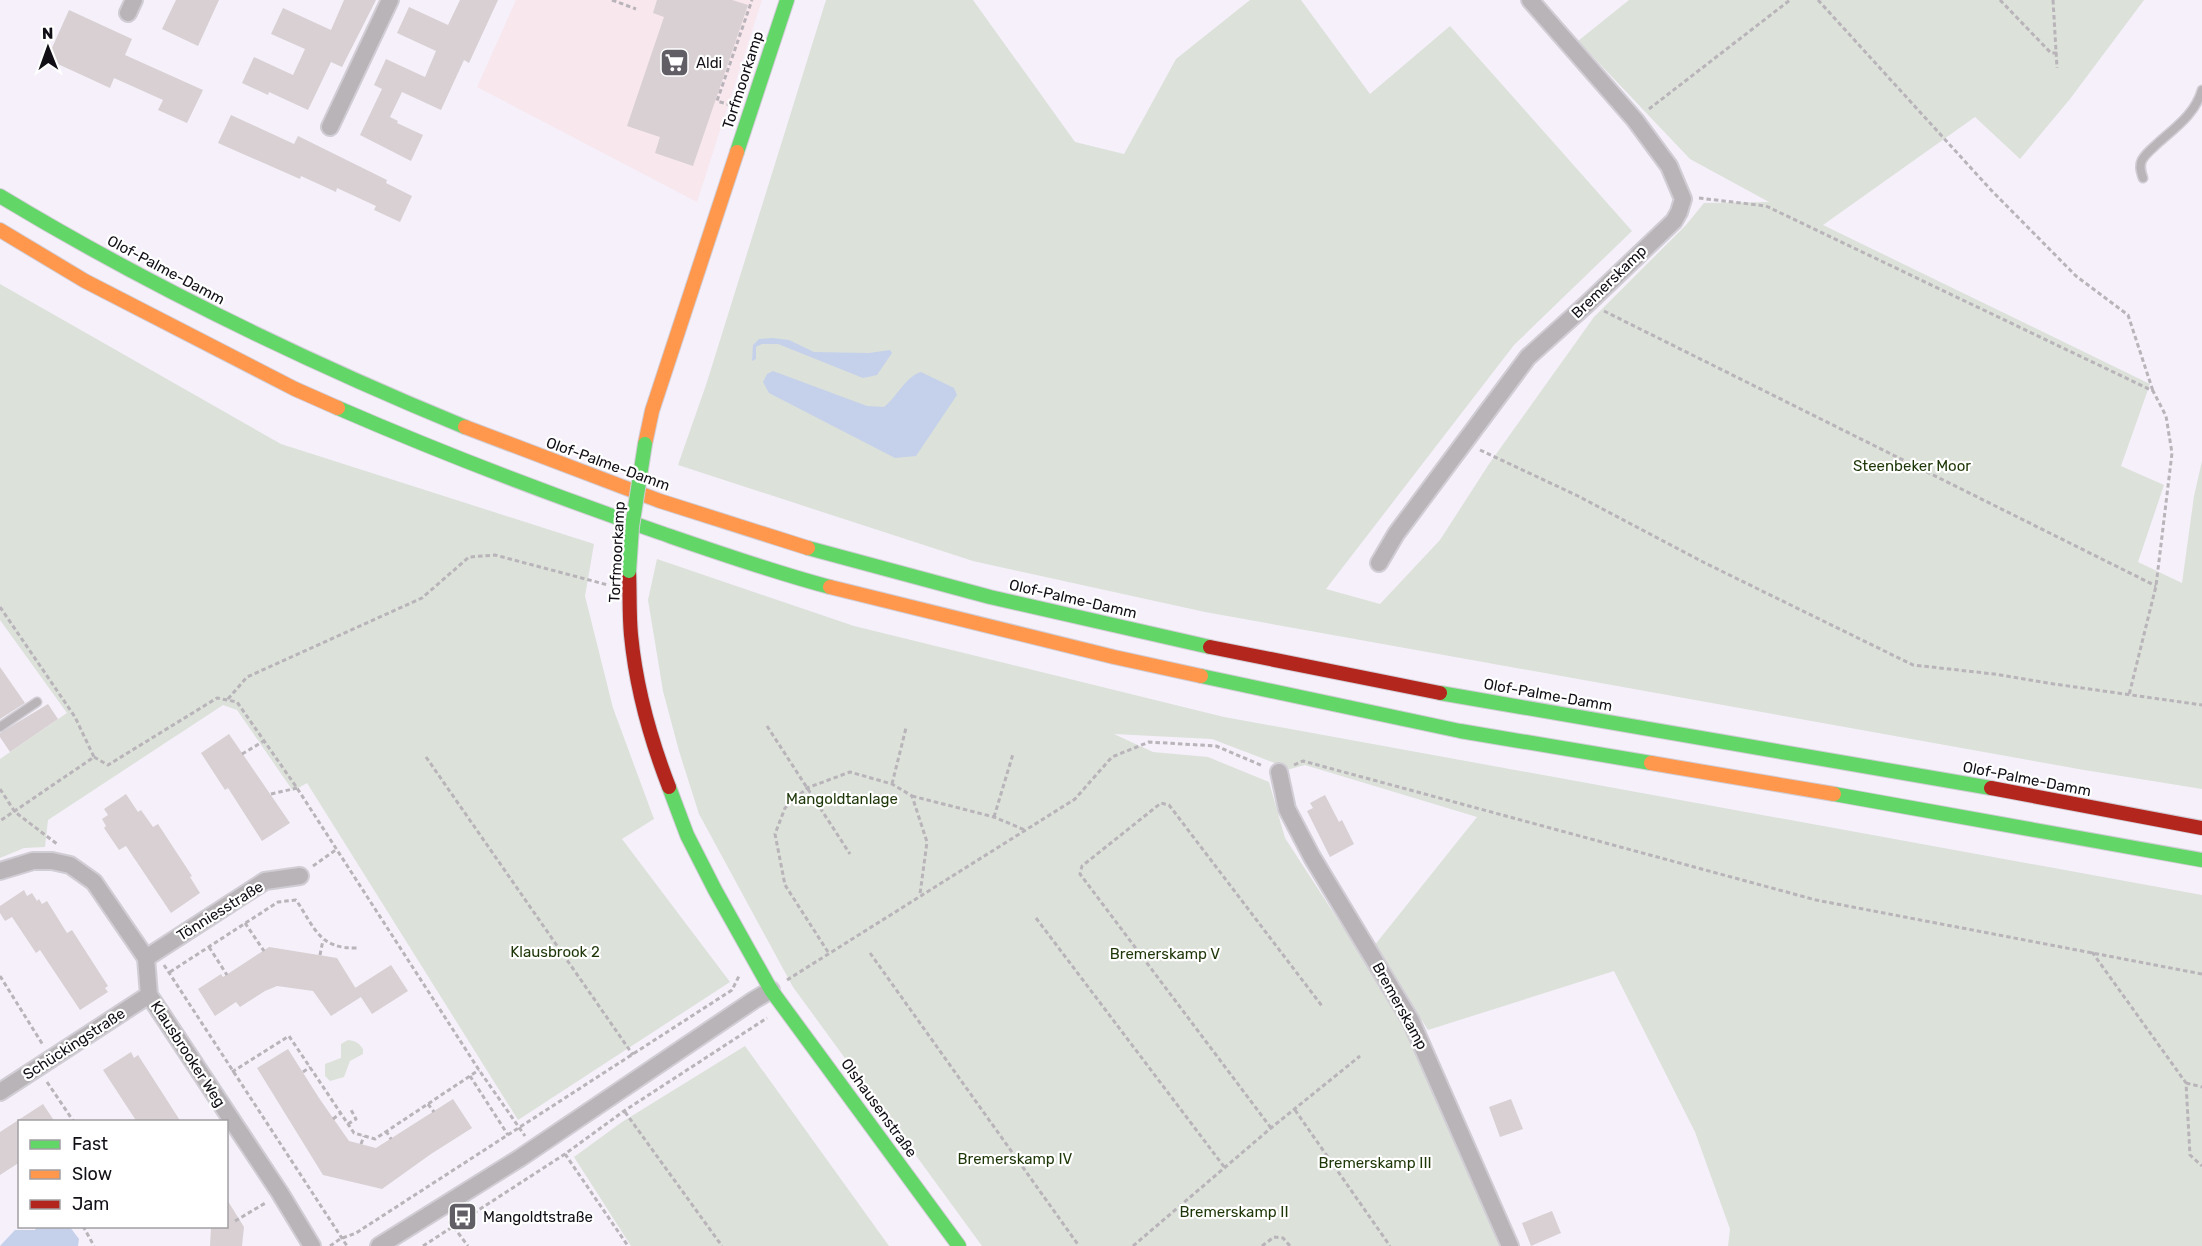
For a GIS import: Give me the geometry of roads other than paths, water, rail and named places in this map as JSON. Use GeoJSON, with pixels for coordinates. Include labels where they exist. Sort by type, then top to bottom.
{"type":"FeatureCollection","features":[{"type":"Feature","properties":{"kind":"main road","name":"Torfmoorkamp"},"geometry":{"type":"LineString","coordinates":[[771,990],[687,835],[654,748],[638,679],[631,635],[629,571],[632,527],[652,411],[787,0]]}},
{"type":"Feature","properties":{"kind":"main road","name":"Olof-Palme-Damm"},"geometry":{"type":"LineString","coordinates":[[0,196],[101,255],[216,315],[460,427],[590,476],[709,517],[834,556],[1118,627],[1451,696],[1953,782],[2202,828]]}},
{"type":"Feature","properties":{"kind":"main road"},"geometry":{"type":"LineString","coordinates":[[0,230],[85,281],[285,383],[407,437],[565,500],[820,584],[1114,657],[1460,731],[1885,802],[2202,860]]}},
{"type":"Feature","properties":{"kind":"main road","name":"Olshausenstraße"},"geometry":{"type":"LineString","coordinates":[[771,990],[959,1246]]}},
{"type":"Feature","properties":{"kind":"street"},"geometry":{"type":"LineString","coordinates":[[330,127],[390,0]]}},
{"type":"Feature","properties":{"kind":"street","name":"Bremerskamp"},"geometry":{"type":"LineString","coordinates":[[1379,563],[1396,534],[1528,357],[1674,221],[1683,199],[1669,166],[1635,120],[1530,0]]}},
{"type":"Feature","properties":{"kind":"street","name":"Bremerskamp"},"geometry":{"type":"LineString","coordinates":[[1279,772],[1287,809],[1312,857],[1411,1021],[1510,1246]]}},
{"type":"Feature","properties":{"kind":"street","name":"Klausbrooker Weg"},"geometry":{"type":"LineString","coordinates":[[0,871],[33,861],[52,861],[70,865],[94,882],[146,958],[149,995],[280,1193],[312,1246]]}},
{"type":"Feature","properties":{"kind":"street","name":"Tönniesstraße"},"geometry":{"type":"LineString","coordinates":[[146,958],[265,881],[300,876]]}},
{"type":"Feature","properties":{"kind":"street"},"geometry":{"type":"LineString","coordinates":[[379,1246],[552,1136],[771,990]]}},
{"type":"Feature","properties":{"kind":"street","name":"Schückingstraße"},"geometry":{"type":"LineString","coordinates":[[0,1092],[149,995]]}},
{"type":"Feature","properties":{"kind":"lane"},"geometry":{"type":"LineString","coordinates":[[2142,178],[2141,162],[2146,154],[2188,116],[2195,107],[2202,90]]}},
{"type":"Feature","properties":{"kind":"lane"},"geometry":{"type":"LineString","coordinates":[[0,727],[37,702]]}},
{"type":"Feature","properties":{"kind":"water"},"geometry":{"type":"Polygon","coordinates":[[[759,339],[789,340],[814,352],[869,353],[890,350],[892,353],[877,375],[863,378],[778,344],[762,344],[756,347],[756,359],[752,361],[753,345],[759,339]]]}},
{"type":"Feature","properties":{"kind":"water"},"geometry":{"type":"Polygon","coordinates":[[[773,371],[867,406],[884,407],[910,378],[921,372],[954,388],[957,395],[916,456],[895,458],[769,393],[763,382],[767,374],[773,371]]]}},
{"type":"Feature","properties":{"kind":"water"},"geometry":{"type":"Polygon","coordinates":[[[36,1228],[71,1228],[79,1239],[78,1246],[0,1246],[15,1230],[35,1230],[36,1228]]]}},
{"type":"Feature","properties":{"kind":"place","name":"Aldi"},"geometry":{"type":"Point","coordinates":[675,63]}},
{"type":"Feature","properties":{"kind":"place","name":"Mangoldtstraße"},"geometry":{"type":"Point","coordinates":[462,1217]}},
{"type":"Feature","properties":{"kind":"park label","name":"Steenbeker Moor"},"geometry":{"type":"Point","coordinates":[1912,466]}},
{"type":"Feature","properties":{"kind":"park label","name":"Mangoldtanlage"},"geometry":{"type":"Point","coordinates":[842,799]}},
{"type":"Feature","properties":{"kind":"park label","name":"Klausbrook 2"},"geometry":{"type":"Point","coordinates":[555,952]}},
{"type":"Feature","properties":{"kind":"park label","name":"Bremerskamp V"},"geometry":{"type":"Point","coordinates":[1165,954]}},
{"type":"Feature","properties":{"kind":"park label","name":"Bremerskamp IV"},"geometry":{"type":"Point","coordinates":[1015,1159]}},
{"type":"Feature","properties":{"kind":"park label","name":"Bremerskamp III"},"geometry":{"type":"Point","coordinates":[1375,1163]}},
{"type":"Feature","properties":{"kind":"park label","name":"Bremerskamp II"},"geometry":{"type":"Point","coordinates":[1234,1212]}}]}
